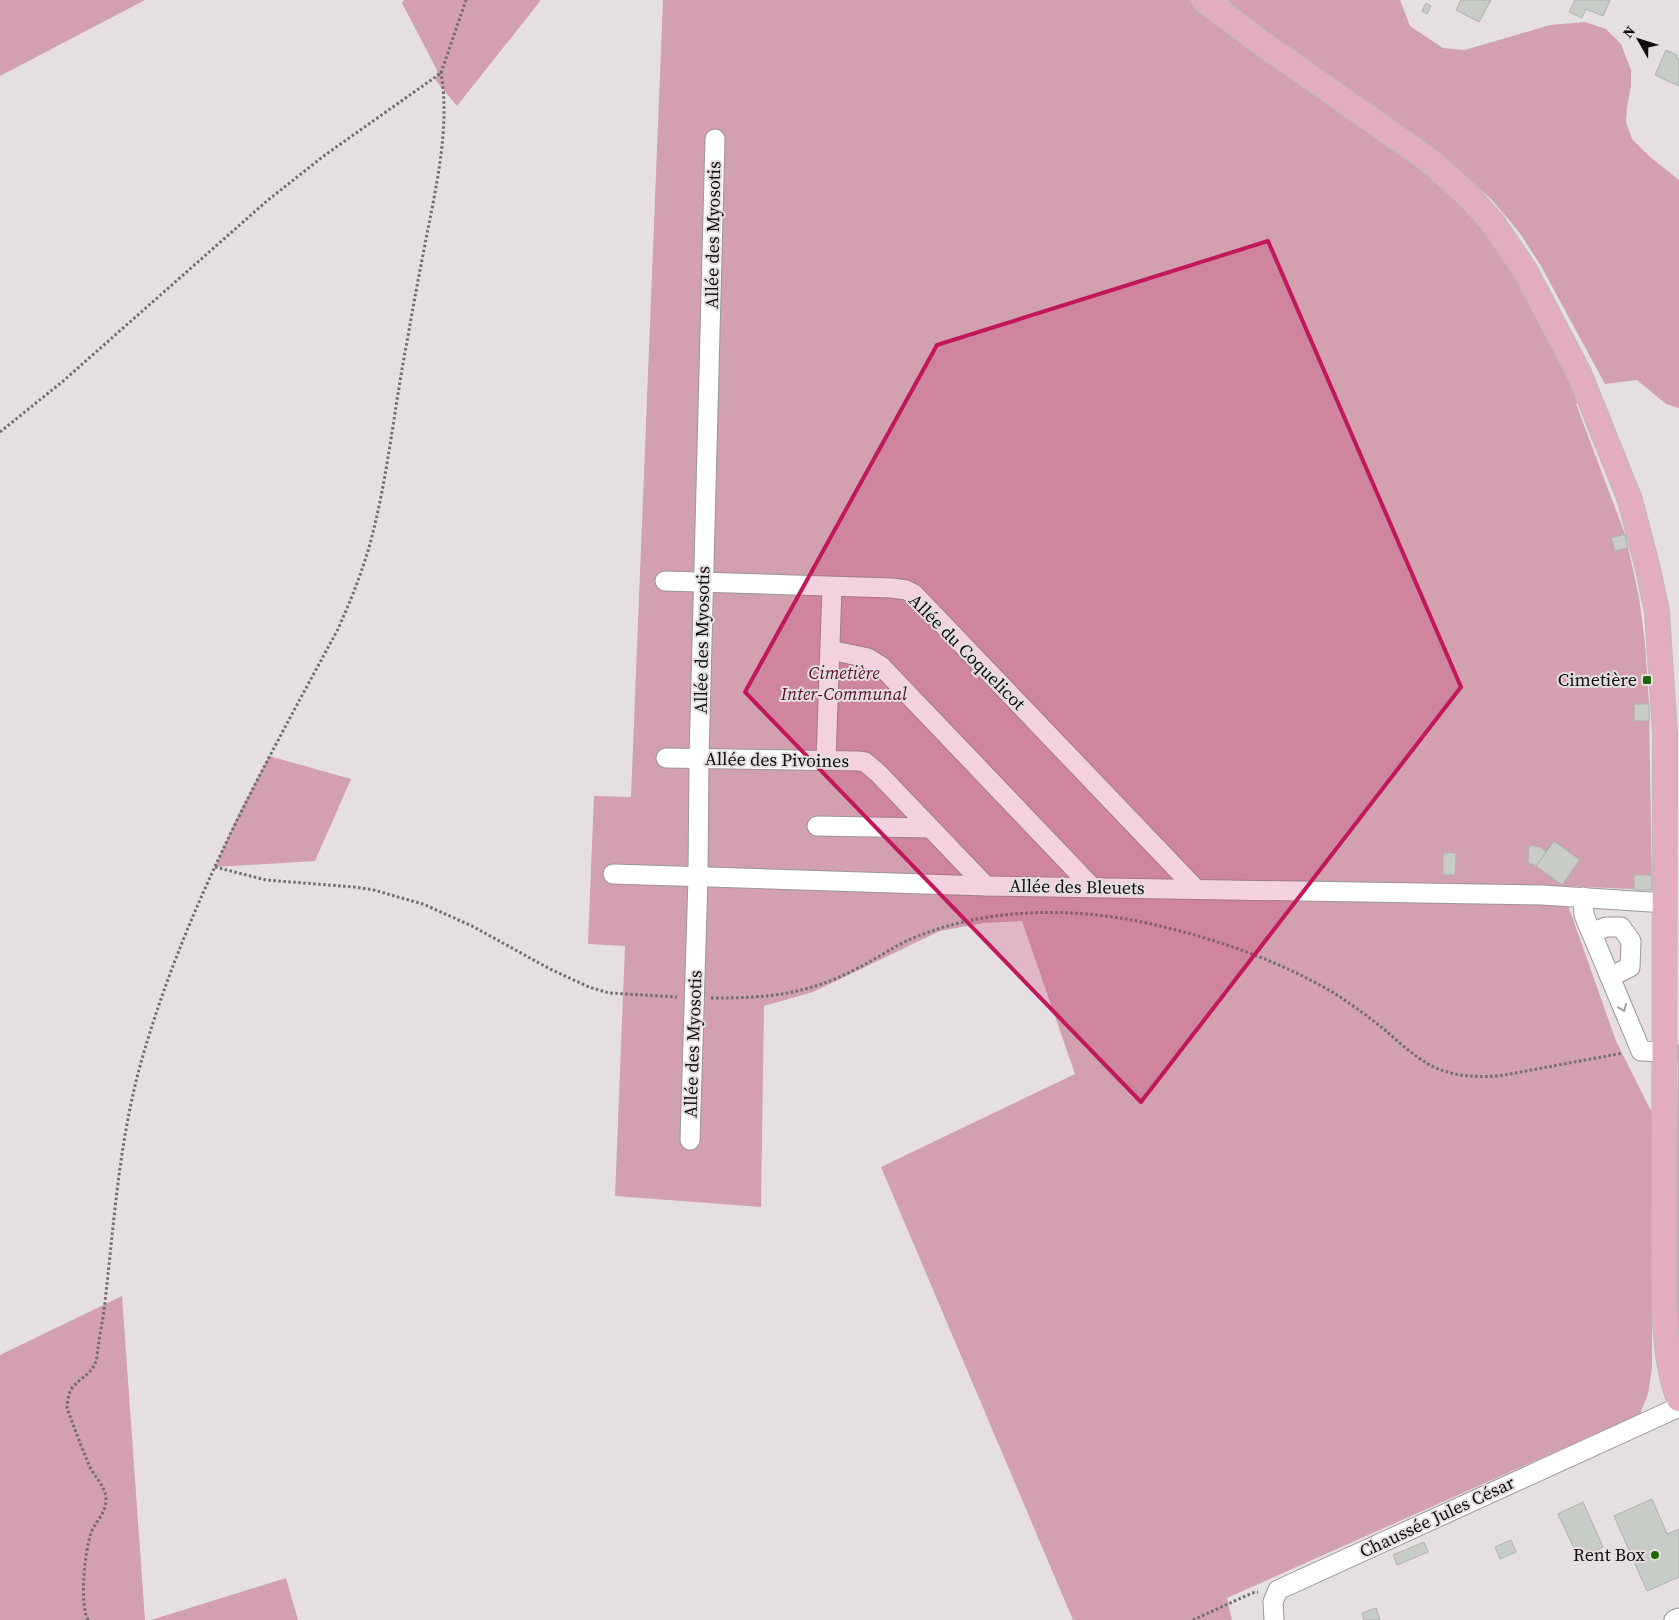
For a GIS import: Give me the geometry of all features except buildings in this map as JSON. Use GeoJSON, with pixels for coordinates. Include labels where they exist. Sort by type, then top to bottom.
{"type":"FeatureCollection","features":[{"type":"Feature","properties":{"kind":"main road"},"geometry":{"type":"LineString","coordinates":[[1204,0],[1253,37],[1430,161],[1470,197],[1493,223],[1516,253],[1579,373],[1622,478],[1637,524],[1652,586],[1658,626],[1664,725],[1666,903],[1672,1024],[1666,1052],[1664,1304],[1670,1369],[1679,1399]]}},
{"type":"Feature","properties":{"kind":"lane","name":"Allée des Myosotis"},"geometry":{"type":"LineString","coordinates":[[690,1140],[715,139]]}},
{"type":"Feature","properties":{"kind":"lane","name":"Allée du Coquelicot"},"geometry":{"type":"LineString","coordinates":[[665,581],[832,588],[892,588],[906,590],[914,594],[1195,888]]}},
{"type":"Feature","properties":{"kind":"lane"},"geometry":{"type":"LineString","coordinates":[[826,760],[832,588]]}},
{"type":"Feature","properties":{"kind":"lane"},"geometry":{"type":"LineString","coordinates":[[830,650],[868,658],[881,666],[1092,887]]}},
{"type":"Feature","properties":{"kind":"lane","name":"Allée des Pivoines"},"geometry":{"type":"LineString","coordinates":[[666,758],[865,762],[986,886]]}},
{"type":"Feature","properties":{"kind":"lane"},"geometry":{"type":"LineString","coordinates":[[817,826],[930,828]]}},
{"type":"Feature","properties":{"kind":"lane","name":"Allée des Bleuets"},"geometry":{"type":"LineString","coordinates":[[613,874],[986,886],[1542,894],[1666,903]]}},
{"type":"Feature","properties":{"kind":"lane"},"geometry":{"type":"LineString","coordinates":[[1583,897],[1584,915],[1641,1051],[1666,1052]]}},
{"type":"Feature","properties":{"kind":"lane"},"geometry":{"type":"LineString","coordinates":[[1592,933],[1606,927],[1621,927],[1631,941],[1630,967],[1610,977]]}},
{"type":"Feature","properties":{"kind":"lane","name":"Chaussée Jules César"},"geometry":{"type":"LineString","coordinates":[[1278,1590],[1679,1407]]}},
{"type":"Feature","properties":{"kind":"lane"},"geometry":{"type":"LineString","coordinates":[[1274,1620],[1273,1602],[1278,1590]]}},
{"type":"Feature","properties":{"kind":"lane"},"geometry":{"type":"LineString","coordinates":[[1674,1620],[1679,1618]]}},
{"type":"Feature","properties":{"kind":"path"},"geometry":{"type":"LineString","coordinates":[[88,1620],[84,1606],[84,1574],[90,1535],[106,1510],[106,1496],[90,1468],[67,1408],[72,1388],[90,1372],[97,1358],[122,1154],[140,1066],[181,944],[240,811],[341,622],[356,587],[374,530],[382,493],[403,361],[435,194],[444,100],[441,72],[466,0]]}},
{"type":"Feature","properties":{"kind":"path"},"geometry":{"type":"LineString","coordinates":[[0,432],[62,382],[275,195],[325,155],[441,72]]}},
{"type":"Feature","properties":{"kind":"path"},"geometry":{"type":"LineString","coordinates":[[215,867],[266,880],[354,887],[390,894],[423,904],[472,926],[589,987],[609,993],[694,998],[744,998],[790,994],[836,978],[915,937],[953,924],[999,915],[1072,913],[1126,918],[1168,928],[1214,941],[1281,966],[1334,994],[1376,1023],[1422,1060],[1449,1073],[1481,1077],[1499,1076],[1641,1051]]}},
{"type":"Feature","properties":{"kind":"path"},"geometry":{"type":"LineString","coordinates":[[1193,1620],[1252,1593],[1278,1590]]}},
{"type":"Feature","properties":{"kind":"highlighted area"},"geometry":{"type":"Polygon","coordinates":[[[1268,241],[1461,687],[1141,1102],[745,692],[937,345],[1268,241]]]}},
{"type":"Feature","properties":{"kind":"green space"},"geometry":{"type":"Polygon","coordinates":[[[0,0],[145,0],[0,76],[0,0]]]}},
{"type":"Feature","properties":{"kind":"green space"},"geometry":{"type":"Polygon","coordinates":[[[404,0],[541,0],[457,106],[436,81],[437,70],[402,3],[404,0]]]}},
{"type":"Feature","properties":{"kind":"green space","name":"Cimetière Inter-Communal"},"geometry":{"type":"Polygon","coordinates":[[[663,0],[1190,0],[1205,13],[1422,167],[1455,195],[1486,230],[1514,268],[1581,400],[1576,404],[1625,534],[1639,597],[1645,643],[1649,704],[1652,890],[1566,886],[1565,905],[1568,905],[1616,1041],[1653,1115],[1652,1368],[1648,1394],[1640,1414],[1227,1598],[1232,1620],[1073,1620],[881,1167],[1075,1074],[1022,921],[984,923],[940,931],[813,992],[764,1006],[761,1207],[615,1196],[625,946],[588,944],[594,796],[631,797],[663,0]]]}},
{"type":"Feature","properties":{"kind":"green space"},"geometry":{"type":"Polygon","coordinates":[[[1226,0],[1400,0],[1410,26],[1443,48],[1465,50],[1550,25],[1585,22],[1606,29],[1621,44],[1631,70],[1631,86],[1626,122],[1632,139],[1649,156],[1679,180],[1679,408],[1666,404],[1637,380],[1605,384],[1541,266],[1519,232],[1492,200],[1465,176],[1275,38],[1226,0]]]}},
{"type":"Feature","properties":{"kind":"green space"},"geometry":{"type":"Polygon","coordinates":[[[269,756],[351,779],[315,861],[215,867],[236,819],[269,756]]]}},
{"type":"Feature","properties":{"kind":"green space"},"geometry":{"type":"Polygon","coordinates":[[[1675,1043],[1679,1045],[1679,1353],[1674,1305],[1678,1066],[1675,1043]]]}},
{"type":"Feature","properties":{"kind":"green space"},"geometry":{"type":"Polygon","coordinates":[[[122,1296],[145,1620],[0,1620],[0,1355],[122,1296]]]}},
{"type":"Feature","properties":{"kind":"green space"},"geometry":{"type":"Polygon","coordinates":[[[286,1578],[298,1620],[151,1620],[286,1578]]]}},
{"type":"Feature","properties":{"kind":"place","name":"Cimetière"},"geometry":{"type":"Point","coordinates":[1647,680]}},
{"type":"Feature","properties":{"kind":"place","name":"Rent Box"},"geometry":{"type":"Point","coordinates":[1655,1555]}}]}
